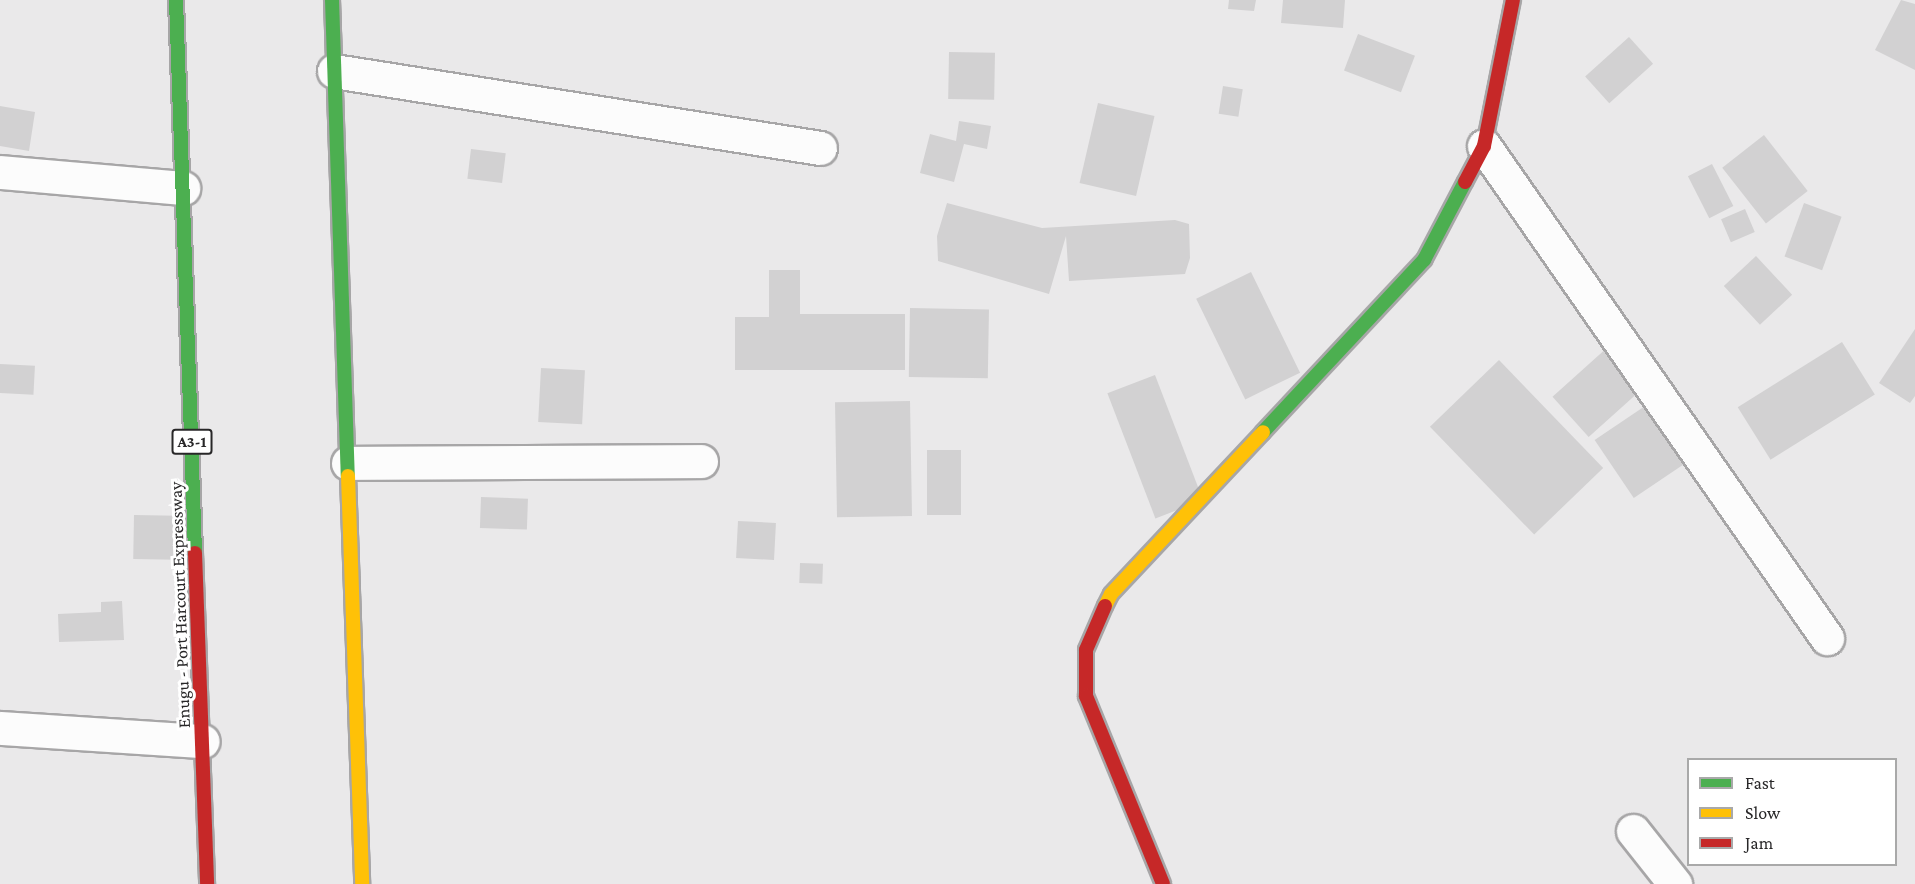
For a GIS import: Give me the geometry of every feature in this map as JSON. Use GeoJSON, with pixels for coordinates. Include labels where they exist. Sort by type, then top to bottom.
{"type":"FeatureCollection","features":[{"type":"Feature","properties":{"kind":"main road","name":"Enugu - Port Harcourt Expressway"},"geometry":{"type":"LineString","coordinates":[[176,0],[207,884]]}},
{"type":"Feature","properties":{"kind":"main road"},"geometry":{"type":"LineString","coordinates":[[332,0],[362,884]]}},
{"type":"Feature","properties":{"kind":"main road"},"geometry":{"type":"LineString","coordinates":[[1163,884],[1086,696],[1086,650],[1111,594],[1424,260],[1484,147],[1513,0]]}},
{"type":"Feature","properties":{"kind":"street"},"geometry":{"type":"LineString","coordinates":[[334,71],[820,148]]}},
{"type":"Feature","properties":{"kind":"street"},"geometry":{"type":"LineString","coordinates":[[1484,147],[1827,638]]}},
{"type":"Feature","properties":{"kind":"street"},"geometry":{"type":"LineString","coordinates":[[0,172],[183,188]]}},
{"type":"Feature","properties":{"kind":"street"},"geometry":{"type":"LineString","coordinates":[[348,463],[701,462]]}},
{"type":"Feature","properties":{"kind":"street"},"geometry":{"type":"LineString","coordinates":[[0,728],[202,741]]}},
{"type":"Feature","properties":{"kind":"street"},"geometry":{"type":"LineString","coordinates":[[1633,831],[1675,884]]}},
{"type":"Feature","properties":{"kind":"building"},"geometry":{"type":"Polygon","coordinates":[[[1229,0],[1256,0],[1254,11],[1228,9],[1229,0]]]}},
{"type":"Feature","properties":{"kind":"building"},"geometry":{"type":"Polygon","coordinates":[[[1283,0],[1345,0],[1343,28],[1281,23],[1283,0]]]}},
{"type":"Feature","properties":{"kind":"building"},"geometry":{"type":"Polygon","coordinates":[[[1901,0],[1915,4],[1915,70],[1875,50],[1901,0]]]}},
{"type":"Feature","properties":{"kind":"building"},"geometry":{"type":"Polygon","coordinates":[[[1358,34],[1415,56],[1401,92],[1344,70],[1358,34]]]}},
{"type":"Feature","properties":{"kind":"building"},"geometry":{"type":"Polygon","coordinates":[[[1629,37],[1653,64],[1609,103],[1585,76],[1629,37]]]}},
{"type":"Feature","properties":{"kind":"building"},"geometry":{"type":"Polygon","coordinates":[[[949,52],[995,53],[994,100],[948,99],[949,52]]]}},
{"type":"Feature","properties":{"kind":"building"},"geometry":{"type":"Polygon","coordinates":[[[1223,86],[1243,89],[1238,117],[1219,114],[1223,86]]]}},
{"type":"Feature","properties":{"kind":"building"},"geometry":{"type":"Polygon","coordinates":[[[1098,103],[1155,116],[1136,196],[1080,183],[1098,103]]]}},
{"type":"Feature","properties":{"kind":"building"},"geometry":{"type":"Polygon","coordinates":[[[0,106],[35,112],[29,151],[0,146],[0,106]]]}},
{"type":"Feature","properties":{"kind":"building"},"geometry":{"type":"Polygon","coordinates":[[[959,121],[991,126],[987,149],[964,144],[954,182],[920,173],[930,134],[956,141],[959,121]]]}},
{"type":"Feature","properties":{"kind":"building"},"geometry":{"type":"Polygon","coordinates":[[[1764,135],[1808,191],[1766,224],[1722,168],[1764,135]]]}},
{"type":"Feature","properties":{"kind":"building"},"geometry":{"type":"Polygon","coordinates":[[[471,149],[506,153],[502,183],[467,179],[471,149]]]}},
{"type":"Feature","properties":{"kind":"building"},"geometry":{"type":"Polygon","coordinates":[[[1712,164],[1733,206],[1709,218],[1688,176],[1712,164]]]}},
{"type":"Feature","properties":{"kind":"building"},"geometry":{"type":"Polygon","coordinates":[[[947,203],[1042,228],[1175,220],[1189,224],[1190,258],[1185,274],[1069,281],[1066,236],[1049,294],[938,261],[937,236],[947,203]]]}},
{"type":"Feature","properties":{"kind":"building"},"geometry":{"type":"Polygon","coordinates":[[[1804,203],[1842,217],[1822,270],[1785,257],[1804,203]]]}},
{"type":"Feature","properties":{"kind":"building"},"geometry":{"type":"Polygon","coordinates":[[[1745,209],[1755,232],[1731,242],[1721,219],[1745,209]]]}},
{"type":"Feature","properties":{"kind":"building"},"geometry":{"type":"Polygon","coordinates":[[[1756,256],[1792,295],[1760,325],[1724,286],[1756,256]]]}},
{"type":"Feature","properties":{"kind":"building"},"geometry":{"type":"Polygon","coordinates":[[[769,270],[800,270],[800,314],[905,314],[905,370],[735,370],[735,317],[769,317],[769,270]]]}},
{"type":"Feature","properties":{"kind":"building"},"geometry":{"type":"Polygon","coordinates":[[[1251,272],[1300,373],[1245,399],[1196,299],[1251,272]]]}},
{"type":"Feature","properties":{"kind":"building"},"geometry":{"type":"Polygon","coordinates":[[[910,308],[989,309],[988,378],[909,377],[910,308]]]}},
{"type":"Feature","properties":{"kind":"building"},"geometry":{"type":"Polygon","coordinates":[[[1915,329],[1915,396],[1910,403],[1879,383],[1915,329]]]}},
{"type":"Feature","properties":{"kind":"building"},"geometry":{"type":"Polygon","coordinates":[[[1842,342],[1875,395],[1771,460],[1738,407],[1842,342]]]}},
{"type":"Feature","properties":{"kind":"building"},"geometry":{"type":"Polygon","coordinates":[[[1609,346],[1645,386],[1589,437],[1553,397],[1609,346]]]}},
{"type":"Feature","properties":{"kind":"building"},"geometry":{"type":"Polygon","coordinates":[[[1499,360],[1603,468],[1534,535],[1430,427],[1499,360]]]}},
{"type":"Feature","properties":{"kind":"building"},"geometry":{"type":"Polygon","coordinates":[[[0,364],[35,366],[33,395],[0,393],[0,364]]]}},
{"type":"Feature","properties":{"kind":"building"},"geometry":{"type":"Polygon","coordinates":[[[541,368],[585,370],[582,424],[538,422],[541,368]]]}},
{"type":"Feature","properties":{"kind":"building"},"geometry":{"type":"Polygon","coordinates":[[[1155,375],[1203,500],[1155,518],[1107,393],[1155,375]]]}},
{"type":"Feature","properties":{"kind":"building"},"geometry":{"type":"Polygon","coordinates":[[[910,401],[912,516],[837,517],[835,402],[910,401]]]}},
{"type":"Feature","properties":{"kind":"building"},"geometry":{"type":"Polygon","coordinates":[[[1651,402],[1690,460],[1634,498],[1595,440],[1651,402]]]}},
{"type":"Feature","properties":{"kind":"building"},"geometry":{"type":"Polygon","coordinates":[[[927,450],[961,450],[961,515],[927,515],[927,450]]]}},
{"type":"Feature","properties":{"kind":"building"},"geometry":{"type":"Polygon","coordinates":[[[481,497],[528,499],[527,530],[480,528],[481,497]]]}},
{"type":"Feature","properties":{"kind":"building"},"geometry":{"type":"Polygon","coordinates":[[[134,515],[177,516],[176,560],[133,559],[134,515]]]}},
{"type":"Feature","properties":{"kind":"building"},"geometry":{"type":"Polygon","coordinates":[[[738,521],[776,523],[774,560],[736,558],[738,521]]]}},
{"type":"Feature","properties":{"kind":"building"},"geometry":{"type":"Polygon","coordinates":[[[800,563],[823,564],[822,584],[799,583],[800,563]]]}},
{"type":"Feature","properties":{"kind":"building"},"geometry":{"type":"Polygon","coordinates":[[[122,601],[124,640],[59,642],[58,614],[101,612],[101,602],[122,601]]]}},
{"type":"Feature","properties":{"kind":"traffic: fast"},"geometry":{"type":"LineString","coordinates":[[176,0],[195,553]]}},
{"type":"Feature","properties":{"kind":"traffic: fast"},"geometry":{"type":"LineString","coordinates":[[332,0],[348,476]]}},
{"type":"Feature","properties":{"kind":"traffic: fast"},"geometry":{"type":"LineString","coordinates":[[1263,432],[1424,260],[1465,182]]}},
{"type":"Feature","properties":{"kind":"traffic: slow"},"geometry":{"type":"LineString","coordinates":[[1105,606],[1111,594],[1263,432]]}},
{"type":"Feature","properties":{"kind":"traffic: slow"},"geometry":{"type":"LineString","coordinates":[[348,476],[362,884]]}},
{"type":"Feature","properties":{"kind":"traffic: jam"},"geometry":{"type":"LineString","coordinates":[[1465,182],[1484,146],[1513,0]]}},
{"type":"Feature","properties":{"kind":"traffic: jam"},"geometry":{"type":"LineString","coordinates":[[195,553],[207,884]]}},
{"type":"Feature","properties":{"kind":"traffic: jam"},"geometry":{"type":"LineString","coordinates":[[1105,606],[1086,650],[1086,696],[1163,884]]}}]}
